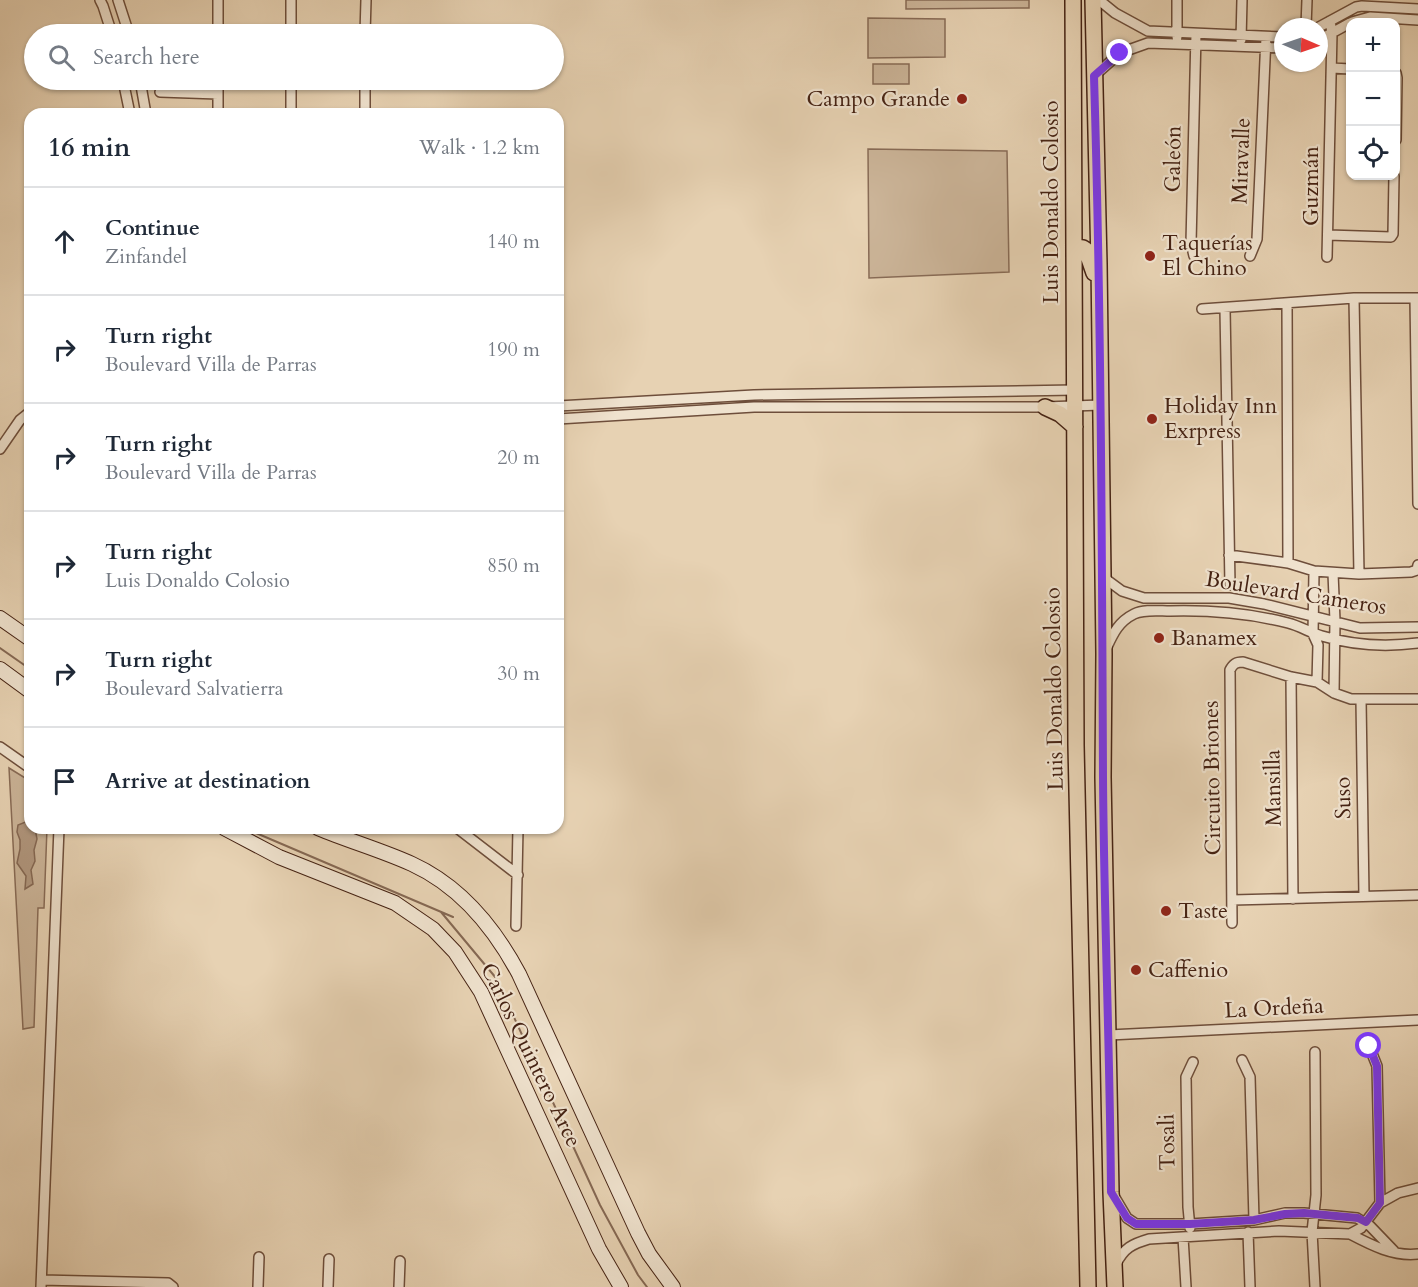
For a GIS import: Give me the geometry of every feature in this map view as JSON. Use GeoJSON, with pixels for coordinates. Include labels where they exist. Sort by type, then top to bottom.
{"type":"FeatureCollection","features":[{"type":"Feature","properties":{"kind":"main road","name":"Luis Donaldo Colosio"},"geometry":{"type":"LineString","coordinates":[[1073,0],[1076,745],[1088,1287]]}},
{"type":"Feature","properties":{"kind":"main road","name":"Luis Donaldo Colosio"},"geometry":{"type":"LineString","coordinates":[[1093,0],[1101,405],[1103,777],[1115,1287]]}},
{"type":"Feature","properties":{"kind":"main road"},"geometry":{"type":"LineString","coordinates":[[1073,194],[1083,221],[1087,224],[1098,225]]}},
{"type":"Feature","properties":{"kind":"main road"},"geometry":{"type":"LineString","coordinates":[[1074,247],[1086,250],[1099,280]]}},
{"type":"Feature","properties":{"kind":"main road"},"geometry":{"type":"LineString","coordinates":[[1045,407],[1060,414],[1075,427]]}},
{"type":"Feature","properties":{"kind":"main road"},"geometry":{"type":"LineString","coordinates":[[0,618],[24,635]]}},
{"type":"Feature","properties":{"kind":"main road"},"geometry":{"type":"LineString","coordinates":[[0,669],[24,687]]}},
{"type":"Feature","properties":{"kind":"main road"},"geometry":{"type":"LineString","coordinates":[[1076,745],[1081,763],[1085,768],[1103,777]]}},
{"type":"Feature","properties":{"kind":"main road","name":"Carlos Quintero Arce"},"geometry":{"type":"LineString","coordinates":[[235,834],[279,857],[395,903],[433,929],[455,952],[481,993],[599,1249],[621,1287]]}},
{"type":"Feature","properties":{"kind":"main road","name":"Carlos Quintero Arce"},"geometry":{"type":"LineString","coordinates":[[333,834],[413,865],[446,885],[488,925],[519,974],[638,1233],[673,1287]]}},
{"type":"Feature","properties":{"kind":"main road"},"geometry":{"type":"LineString","coordinates":[[1083,1097],[1097,1093],[1111,1104]]}},
{"type":"Feature","properties":{"kind":"street"},"geometry":{"type":"LineString","coordinates":[[100,0],[109,24]]}},
{"type":"Feature","properties":{"kind":"street"},"geometry":{"type":"LineString","coordinates":[[118,0],[126,24]]}},
{"type":"Feature","properties":{"kind":"street"},"geometry":{"type":"LineString","coordinates":[[218,0],[218,24]]}},
{"type":"Feature","properties":{"kind":"street"},"geometry":{"type":"LineString","coordinates":[[291,0],[291,24]]}},
{"type":"Feature","properties":{"kind":"street"},"geometry":{"type":"LineString","coordinates":[[365,24],[366,0]]}},
{"type":"Feature","properties":{"kind":"street"},"geometry":{"type":"LineString","coordinates":[[1099,0],[1115,13],[1148,30],[1274,37]]}},
{"type":"Feature","properties":{"kind":"street"},"geometry":{"type":"LineString","coordinates":[[1176,45],[1177,0]]}},
{"type":"Feature","properties":{"kind":"street"},"geometry":{"type":"LineString","coordinates":[[1240,47],[1242,0]]}},
{"type":"Feature","properties":{"kind":"street"},"geometry":{"type":"LineString","coordinates":[[1306,18],[1307,0]]}},
{"type":"Feature","properties":{"kind":"street"},"geometry":{"type":"LineString","coordinates":[[1330,21],[1356,7],[1370,3],[1418,9]]}},
{"type":"Feature","properties":{"kind":"street"},"geometry":{"type":"LineString","coordinates":[[1370,3],[1370,17]]}},
{"type":"Feature","properties":{"kind":"street"},"geometry":{"type":"LineString","coordinates":[[1367,18],[1418,20]]}},
{"type":"Feature","properties":{"kind":"street","name":"Guzmán"},"geometry":{"type":"LineString","coordinates":[[1330,21],[1332,68],[1328,236],[1391,237],[1395,180]]}},
{"type":"Feature","properties":{"kind":"street"},"geometry":{"type":"LineString","coordinates":[[1328,35],[1346,26]]}},
{"type":"Feature","properties":{"kind":"street"},"geometry":{"type":"LineString","coordinates":[[1148,30],[1148,44]]}},
{"type":"Feature","properties":{"kind":"street","name":"Galeón"},"geometry":{"type":"LineString","coordinates":[[1194,256],[1191,243],[1196,34]]}},
{"type":"Feature","properties":{"kind":"street","name":"Miravalle"},"geometry":{"type":"LineString","coordinates":[[1250,256],[1257,240],[1266,37]]}},
{"type":"Feature","properties":{"kind":"street"},"geometry":{"type":"LineString","coordinates":[[1094,83],[1120,53],[1148,44],[1274,48]]}},
{"type":"Feature","properties":{"kind":"street"},"geometry":{"type":"LineString","coordinates":[[1332,68],[1346,69]]}},
{"type":"Feature","properties":{"kind":"street"},"geometry":{"type":"LineString","coordinates":[[125,90],[129,108]]}},
{"type":"Feature","properties":{"kind":"street"},"geometry":{"type":"LineString","coordinates":[[142,90],[145,108]]}},
{"type":"Feature","properties":{"kind":"street"},"geometry":{"type":"LineString","coordinates":[[218,90],[218,108]]}},
{"type":"Feature","properties":{"kind":"street"},"geometry":{"type":"LineString","coordinates":[[291,90],[291,108]]}},
{"type":"Feature","properties":{"kind":"street"},"geometry":{"type":"LineString","coordinates":[[365,90],[365,108]]}},
{"type":"Feature","properties":{"kind":"street"},"geometry":{"type":"LineString","coordinates":[[160,92],[218,94]]}},
{"type":"Feature","properties":{"kind":"street"},"geometry":{"type":"LineString","coordinates":[[1327,257],[1328,236]]}},
{"type":"Feature","properties":{"kind":"street"},"geometry":{"type":"LineString","coordinates":[[1354,298],[1359,574]]}},
{"type":"Feature","properties":{"kind":"street"},"geometry":{"type":"LineString","coordinates":[[1202,309],[1354,298],[1417,298],[1418,504]]}},
{"type":"Feature","properties":{"kind":"street"},"geometry":{"type":"LineString","coordinates":[[1287,303],[1288,563]]}},
{"type":"Feature","properties":{"kind":"street"},"geometry":{"type":"LineString","coordinates":[[1225,309],[1230,585]]}},
{"type":"Feature","properties":{"kind":"street"},"geometry":{"type":"LineString","coordinates":[[564,406],[754,395],[1075,390]]}},
{"type":"Feature","properties":{"kind":"street"},"geometry":{"type":"LineString","coordinates":[[911,392],[911,407]]}},
{"type":"Feature","properties":{"kind":"street"},"geometry":{"type":"LineString","coordinates":[[754,395],[754,407]]}},
{"type":"Feature","properties":{"kind":"street"},"geometry":{"type":"LineString","coordinates":[[585,404],[586,417]]}},
{"type":"Feature","properties":{"kind":"street"},"geometry":{"type":"LineString","coordinates":[[564,419],[754,407],[1101,405]]}},
{"type":"Feature","properties":{"kind":"street"},"geometry":{"type":"LineString","coordinates":[[0,448],[24,417]]}},
{"type":"Feature","properties":{"kind":"street"},"geometry":{"type":"LineString","coordinates":[[1229,555],[1288,563],[1314,571],[1333,573],[1411,572],[1417,570],[1418,566]]}},
{"type":"Feature","properties":{"kind":"street"},"geometry":{"type":"LineString","coordinates":[[1314,571],[1313,634],[1317,645],[1317,682]]}},
{"type":"Feature","properties":{"kind":"street"},"geometry":{"type":"LineString","coordinates":[[1333,573],[1334,693]]}},
{"type":"Feature","properties":{"kind":"street","name":"Boulevard Cameros"},"geometry":{"type":"LineString","coordinates":[[1103,577],[1122,591],[1144,597],[1229,598],[1360,628],[1418,627]]}},
{"type":"Feature","properties":{"kind":"street"},"geometry":{"type":"LineString","coordinates":[[1228,612],[1229,598]]}},
{"type":"Feature","properties":{"kind":"street","name":"Boulevard Cameros"},"geometry":{"type":"LineString","coordinates":[[1104,654],[1117,627],[1136,612],[1228,612],[1291,624],[1334,640],[1380,645],[1418,644]]}},
{"type":"Feature","properties":{"kind":"street","name":"Circuito Briones"},"geometry":{"type":"LineString","coordinates":[[1232,900],[1230,670],[1238,662],[1244,662],[1291,677],[1317,682],[1334,693],[1361,700],[1418,699]]}},
{"type":"Feature","properties":{"kind":"street","name":"Mansilla"},"geometry":{"type":"LineString","coordinates":[[1291,677],[1293,899]]}},
{"type":"Feature","properties":{"kind":"street","name":"Suso"},"geometry":{"type":"LineString","coordinates":[[1361,700],[1364,896]]}},
{"type":"Feature","properties":{"kind":"street"},"geometry":{"type":"LineString","coordinates":[[0,747],[24,762]]}},
{"type":"Feature","properties":{"kind":"street"},"geometry":{"type":"LineString","coordinates":[[59,834],[42,1284],[168,1283],[173,1287]]}},
{"type":"Feature","properties":{"kind":"street"},"geometry":{"type":"LineString","coordinates":[[465,834],[518,875]]}},
{"type":"Feature","properties":{"kind":"street"},"geometry":{"type":"LineString","coordinates":[[516,926],[518,834]]}},
{"type":"Feature","properties":{"kind":"street"},"geometry":{"type":"LineString","coordinates":[[1232,923],[1232,900],[1418,895]]}},
{"type":"Feature","properties":{"kind":"street","name":"La Ordeña"},"geometry":{"type":"LineString","coordinates":[[1109,1035],[1418,1020]]}},
{"type":"Feature","properties":{"kind":"street"},"geometry":{"type":"LineString","coordinates":[[1369,1046],[1377,1066],[1380,1203]]}},
{"type":"Feature","properties":{"kind":"street"},"geometry":{"type":"LineString","coordinates":[[1315,1287],[1312,1232],[1315,1214],[1316,1053]]}},
{"type":"Feature","properties":{"kind":"street"},"geometry":{"type":"LineString","coordinates":[[1242,1060],[1250,1077],[1254,1220]]}},
{"type":"Feature","properties":{"kind":"street","name":"Tosali"},"geometry":{"type":"LineString","coordinates":[[1186,1287],[1187,1236],[1190,1224],[1186,1077],[1193,1062]]}},
{"type":"Feature","properties":{"kind":"street"},"geometry":{"type":"LineString","coordinates":[[1350,1234],[1361,1228],[1380,1203],[1398,1193],[1418,1188]]}},
{"type":"Feature","properties":{"kind":"street"},"geometry":{"type":"LineString","coordinates":[[1111,1192],[1127,1218],[1136,1224],[1190,1224],[1254,1220],[1285,1214],[1358,1218],[1366,1222],[1394,1251]]}},
{"type":"Feature","properties":{"kind":"street"},"geometry":{"type":"LineString","coordinates":[[1115,1265],[1121,1254],[1131,1244],[1149,1239],[1248,1232],[1350,1234],[1374,1246],[1405,1255],[1418,1254]]}},
{"type":"Feature","properties":{"kind":"street"},"geometry":{"type":"LineString","coordinates":[[1248,1232],[1251,1287]]}},
{"type":"Feature","properties":{"kind":"street"},"geometry":{"type":"LineString","coordinates":[[258,1287],[259,1257]]}},
{"type":"Feature","properties":{"kind":"street"},"geometry":{"type":"LineString","coordinates":[[328,1287],[329,1259]]}},
{"type":"Feature","properties":{"kind":"street"},"geometry":{"type":"LineString","coordinates":[[399,1287],[400,1261]]}},
{"type":"Feature","properties":{"kind":"shaded area"},"geometry":{"type":"Polygon","coordinates":[[[906,0],[1029,0],[1029,8],[906,9],[906,0]]]}},
{"type":"Feature","properties":{"kind":"shaded area"},"geometry":{"type":"Polygon","coordinates":[[[868,18],[945,19],[945,57],[868,58],[868,18]]]}},
{"type":"Feature","properties":{"kind":"shaded area"},"geometry":{"type":"Polygon","coordinates":[[[873,64],[909,64],[909,84],[873,84],[873,64]]]}},
{"type":"Feature","properties":{"kind":"shaded area"},"geometry":{"type":"Polygon","coordinates":[[[868,149],[1007,151],[1009,272],[869,278],[868,149]]]}},
{"type":"Feature","properties":{"kind":"shaded area"},"geometry":{"type":"Polygon","coordinates":[[[9,768],[24,777],[24,834],[47,834],[44,908],[38,908],[34,1027],[23,1029],[9,768]]]}},
{"type":"Feature","properties":{"kind":"shaded area"},"geometry":{"type":"Polygon","coordinates":[[[24,823],[24,834],[36,834],[37,839],[34,850],[35,861],[31,870],[33,884],[25,889],[26,876],[17,863],[20,849],[18,825],[24,823]]]}},
{"type":"Feature","properties":{"kind":"waterway"},"geometry":{"type":"LineString","coordinates":[[0,648],[24,665]]}},
{"type":"Feature","properties":{"kind":"waterway"},"geometry":{"type":"LineString","coordinates":[[258,834],[453,917]]}},
{"type":"Feature","properties":{"kind":"waterway"},"geometry":{"type":"LineString","coordinates":[[441,912],[496,978],[600,1205],[638,1275],[647,1287]]}},
{"type":"Feature","properties":{"kind":"place","name":"Campo Grande"},"geometry":{"type":"Point","coordinates":[962,99]}},
{"type":"Feature","properties":{"kind":"place","name":"Taquerías El Chino"},"geometry":{"type":"Point","coordinates":[1150,256]}},
{"type":"Feature","properties":{"kind":"place","name":"Holiday Inn Exrpress"},"geometry":{"type":"Point","coordinates":[1152,419]}},
{"type":"Feature","properties":{"kind":"place","name":"Banamex"},"geometry":{"type":"Point","coordinates":[1159,638]}},
{"type":"Feature","properties":{"kind":"place","name":"Taste"},"geometry":{"type":"Point","coordinates":[1166,911]}},
{"type":"Feature","properties":{"kind":"place","name":"Caffenio"},"geometry":{"type":"Point","coordinates":[1136,970]}},
{"type":"Feature","properties":{"kind":"route"},"geometry":{"type":"LineString","coordinates":[[1120,53],[1094,76],[1099,264],[1104,654],[1103,777],[1111,1192],[1119,1207],[1127,1218],[1136,1224],[1190,1224],[1254,1220],[1304,1213],[1358,1218],[1366,1222],[1380,1203],[1377,1066],[1369,1046]]}}]}
